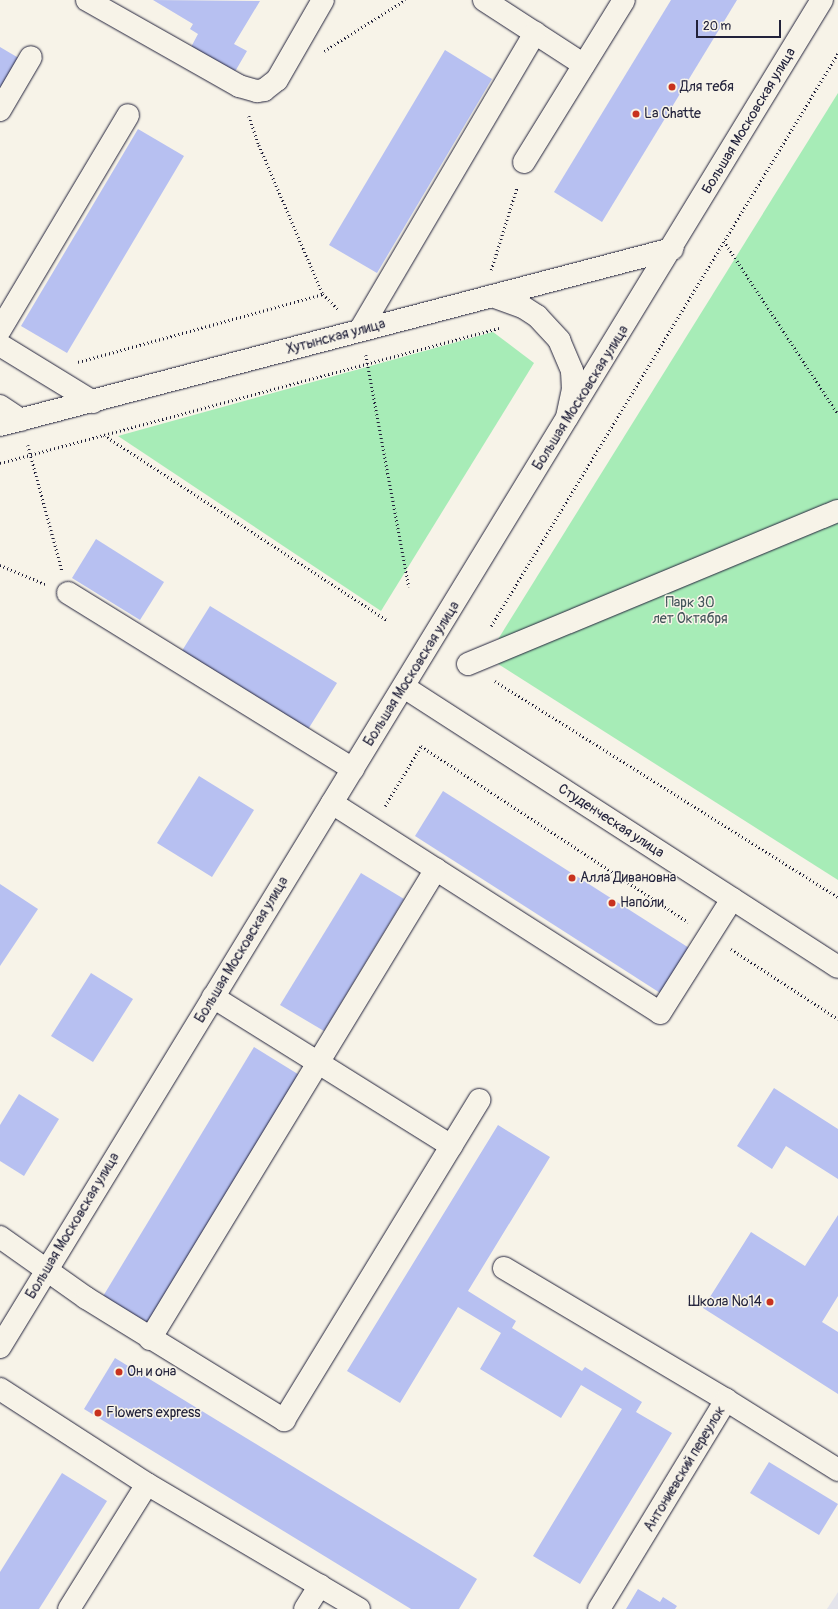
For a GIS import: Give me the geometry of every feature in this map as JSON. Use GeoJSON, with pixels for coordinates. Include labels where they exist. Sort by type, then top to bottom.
{"type":"FeatureCollection","features":[{"type":"Feature","properties":{"kind":"main road"},"geometry":{"type":"LineString","coordinates":[[87,0],[245,89],[264,90],[277,80],[323,0]]}},
{"type":"Feature","properties":{"kind":"main road"},"geometry":{"type":"LineString","coordinates":[[484,0],[584,65]]}},
{"type":"Feature","properties":{"kind":"main road"},"geometry":{"type":"LineString","coordinates":[[524,162],[624,0]]}},
{"type":"Feature","properties":{"kind":"main road","name":"Большая Московская улица"},"geometry":{"type":"LineString","coordinates":[[0,1347],[672,249],[822,0]]}},
{"type":"Feature","properties":{"kind":"main road"},"geometry":{"type":"LineString","coordinates":[[360,330],[535,33]]}},
{"type":"Feature","properties":{"kind":"main road"},"geometry":{"type":"LineString","coordinates":[[0,110],[31,57]]}},
{"type":"Feature","properties":{"kind":"main road"},"geometry":{"type":"LineString","coordinates":[[0,330],[128,115]]}},
{"type":"Feature","properties":{"kind":"main road","name":"Хутынская улица"},"geometry":{"type":"LineString","coordinates":[[0,426],[672,249]]}},
{"type":"Feature","properties":{"kind":"main road"},"geometry":{"type":"LineString","coordinates":[[487,297],[523,307],[537,316],[559,340],[572,371],[571,404],[566,422]]}},
{"type":"Feature","properties":{"kind":"main road"},"geometry":{"type":"LineString","coordinates":[[0,345],[93,402]]}},
{"type":"Feature","properties":{"kind":"main road"},"geometry":{"type":"LineString","coordinates":[[0,406],[21,420]]}},
{"type":"Feature","properties":{"kind":"main road"},"geometry":{"type":"LineString","coordinates":[[468,664],[838,511]]}},
{"type":"Feature","properties":{"kind":"main road"},"geometry":{"type":"LineString","coordinates":[[68,593],[353,769]]}},
{"type":"Feature","properties":{"kind":"main road","name":"Студенческая улица"},"geometry":{"type":"LineString","coordinates":[[404,687],[838,967]]}},
{"type":"Feature","properties":{"kind":"main road"},"geometry":{"type":"LineString","coordinates":[[332,803],[660,1013],[732,899]]}},
{"type":"Feature","properties":{"kind":"main road"},"geometry":{"type":"LineString","coordinates":[[150,1339],[436,869]]}},
{"type":"Feature","properties":{"kind":"main road"},"geometry":{"type":"LineString","coordinates":[[213,997],[451,1146]]}},
{"type":"Feature","properties":{"kind":"main road"},"geometry":{"type":"LineString","coordinates":[[0,1237],[86,1298],[150,1339],[284,1420],[479,1100]]}},
{"type":"Feature","properties":{"kind":"main road"},"geometry":{"type":"LineString","coordinates":[[504,1268],[726,1400]]}},
{"type":"Feature","properties":{"kind":"main road"},"geometry":{"type":"LineString","coordinates":[[0,1389],[147,1484],[359,1609]]}},
{"type":"Feature","properties":{"kind":"main road","name":"Антониевский переулок"},"geometry":{"type":"LineString","coordinates":[[599,1609],[726,1400],[838,1470]]}},
{"type":"Feature","properties":{"kind":"main road"},"geometry":{"type":"LineString","coordinates":[[69,1609],[147,1484]]}},
{"type":"Feature","properties":{"kind":"main road"},"geometry":{"type":"LineString","coordinates":[[305,1609],[320,1585]]}},
{"type":"Feature","properties":{"kind":"path"},"geometry":{"type":"LineString","coordinates":[[317,55],[405,0]]}},
{"type":"Feature","properties":{"kind":"path"},"geometry":{"type":"LineString","coordinates":[[488,630],[838,53]]}},
{"type":"Feature","properties":{"kind":"path"},"geometry":{"type":"LineString","coordinates":[[245,89],[247,107],[259,145],[323,294],[360,330],[408,587]]}},
{"type":"Feature","properties":{"kind":"path"},"geometry":{"type":"LineString","coordinates":[[487,297],[524,162]]}},
{"type":"Feature","properties":{"kind":"path"},"geometry":{"type":"LineString","coordinates":[[724,240],[838,414]]}},
{"type":"Feature","properties":{"kind":"path"},"geometry":{"type":"LineString","coordinates":[[44,371],[323,294]]}},
{"type":"Feature","properties":{"kind":"path"},"geometry":{"type":"LineString","coordinates":[[0,463],[493,328],[504,327]]}},
{"type":"Feature","properties":{"kind":"path"},"geometry":{"type":"LineString","coordinates":[[21,420],[68,593]]}},
{"type":"Feature","properties":{"kind":"path"},"geometry":{"type":"LineString","coordinates":[[104,435],[388,621]]}},
{"type":"Feature","properties":{"kind":"path"},"geometry":{"type":"LineString","coordinates":[[0,565],[68,593]]}},
{"type":"Feature","properties":{"kind":"path"},"geometry":{"type":"LineString","coordinates":[[468,664],[838,897]]}},
{"type":"Feature","properties":{"kind":"path"},"geometry":{"type":"LineString","coordinates":[[372,828],[421,746],[838,1019]]}},
{"type":"Feature","properties":{"kind":"shaded area"},"geometry":{"type":"Polygon","coordinates":[[[838,1592],[838,1609],[827,1609],[838,1592]]]}},
{"type":"Feature","properties":{"kind":"green space","name":"Парк 30 лет Октября"},"geometry":{"type":"Polygon","coordinates":[[[838,93],[838,880],[487,657],[838,93]]]}},
{"type":"Feature","properties":{"kind":"green space"},"geometry":{"type":"Polygon","coordinates":[[[493,332],[534,363],[381,611],[118,436],[493,332]]]}},
{"type":"Feature","properties":{"kind":"building"},"geometry":{"type":"Polygon","coordinates":[[[153,0],[260,1],[234,44],[247,51],[233,75],[190,49],[198,34],[190,29],[193,24],[153,0]]]}},
{"type":"Feature","properties":{"kind":"building"},"geometry":{"type":"Polygon","coordinates":[[[671,0],[737,0],[602,222],[554,192],[671,0]]]}},
{"type":"Feature","properties":{"kind":"building"},"geometry":{"type":"Polygon","coordinates":[[[0,47],[22,60],[0,97],[0,47]]]}},
{"type":"Feature","properties":{"kind":"building"},"geometry":{"type":"Polygon","coordinates":[[[445,50],[492,79],[377,273],[329,245],[445,50]]]}},
{"type":"Feature","properties":{"kind":"building"},"geometry":{"type":"Polygon","coordinates":[[[138,129],[184,156],[67,353],[21,326],[138,129]]]}},
{"type":"Feature","properties":{"kind":"building"},"geometry":{"type":"Polygon","coordinates":[[[96,539],[164,582],[140,620],[72,578],[96,539]]]}},
{"type":"Feature","properties":{"kind":"building"},"geometry":{"type":"Polygon","coordinates":[[[210,606],[337,683],[307,731],[180,654],[210,606]]]}},
{"type":"Feature","properties":{"kind":"building"},"geometry":{"type":"Polygon","coordinates":[[[199,776],[254,810],[212,877],[157,843],[199,776]]]}},
{"type":"Feature","properties":{"kind":"building"},"geometry":{"type":"Polygon","coordinates":[[[443,791],[697,953],[668,998],[415,836],[443,791]]]}},
{"type":"Feature","properties":{"kind":"building"},"geometry":{"type":"Polygon","coordinates":[[[361,873],[404,899],[324,1031],[280,1005],[361,873]]]}},
{"type":"Feature","properties":{"kind":"building"},"geometry":{"type":"Polygon","coordinates":[[[0,884],[38,909],[0,966],[0,884]]]}},
{"type":"Feature","properties":{"kind":"building"},"geometry":{"type":"Polygon","coordinates":[[[91,973],[133,999],[93,1062],[51,1036],[91,973]]]}},
{"type":"Feature","properties":{"kind":"building"},"geometry":{"type":"Polygon","coordinates":[[[254,1047],[301,1076],[150,1326],[102,1298],[254,1047]]]}},
{"type":"Feature","properties":{"kind":"building"},"geometry":{"type":"Polygon","coordinates":[[[774,1088],[838,1129],[838,1179],[786,1146],[772,1169],[737,1146],[774,1088]]]}},
{"type":"Feature","properties":{"kind":"building"},"geometry":{"type":"Polygon","coordinates":[[[19,1094],[59,1119],[24,1176],[0,1161],[0,1125],[19,1094]]]}},
{"type":"Feature","properties":{"kind":"building"},"geometry":{"type":"Polygon","coordinates":[[[498,1125],[550,1157],[468,1291],[516,1321],[512,1328],[582,1371],[585,1367],[642,1402],[636,1412],[672,1433],[580,1584],[533,1556],[622,1409],[581,1385],[561,1418],[480,1369],[501,1333],[458,1307],[400,1403],[347,1371],[498,1125]]]}},
{"type":"Feature","properties":{"kind":"building","name":"Школа №14"},"geometry":{"type":"Polygon","coordinates":[[[838,1215],[838,1296],[822,1322],[838,1332],[838,1394],[703,1308],[751,1232],[805,1266],[838,1215]]]}},
{"type":"Feature","properties":{"kind":"building"},"geometry":{"type":"Polygon","coordinates":[[[115,1358],[477,1579],[459,1609],[411,1609],[84,1409],[115,1358]]]}},
{"type":"Feature","properties":{"kind":"building"},"geometry":{"type":"Polygon","coordinates":[[[769,1462],[838,1504],[819,1535],[750,1493],[769,1462]]]}},
{"type":"Feature","properties":{"kind":"building"},"geometry":{"type":"Polygon","coordinates":[[[62,1473],[107,1501],[39,1609],[0,1609],[0,1572],[62,1473]]]}},
{"type":"Feature","properties":{"kind":"building"},"geometry":{"type":"Polygon","coordinates":[[[638,1589],[660,1602],[663,1597],[677,1606],[675,1609],[626,1609],[638,1589]]]}},
{"type":"Feature","properties":{"kind":"place","name":"Для тебя"},"geometry":{"type":"Point","coordinates":[672,87]}},
{"type":"Feature","properties":{"kind":"place","name":"La Chatte"},"geometry":{"type":"Point","coordinates":[636,114]}},
{"type":"Feature","properties":{"kind":"place","name":"Алла Дивановна"},"geometry":{"type":"Point","coordinates":[572,878]}},
{"type":"Feature","properties":{"kind":"place","name":"Наполи"},"geometry":{"type":"Point","coordinates":[612,903]}},
{"type":"Feature","properties":{"kind":"place","name":"Школа №14"},"geometry":{"type":"Point","coordinates":[770,1302]}},
{"type":"Feature","properties":{"kind":"place","name":"Он и она"},"geometry":{"type":"Point","coordinates":[119,1372]}},
{"type":"Feature","properties":{"kind":"place","name":"Flowers express"},"geometry":{"type":"Point","coordinates":[98,1413]}}]}
